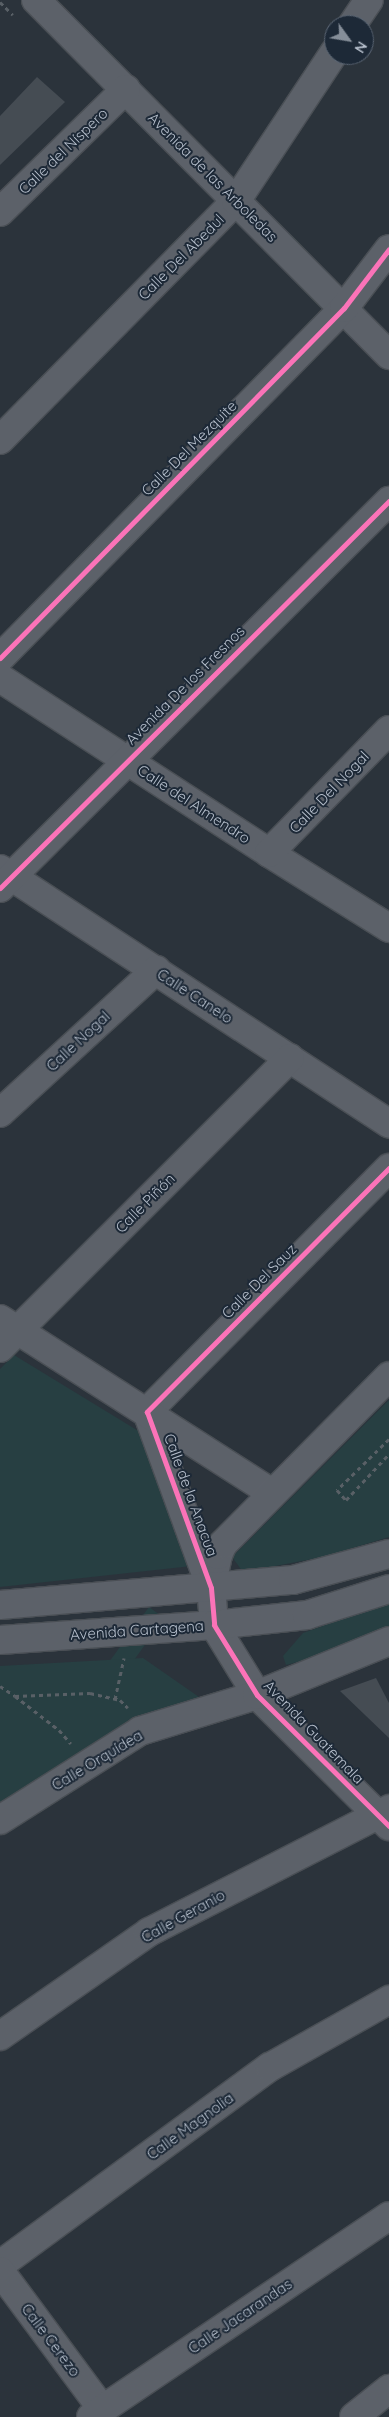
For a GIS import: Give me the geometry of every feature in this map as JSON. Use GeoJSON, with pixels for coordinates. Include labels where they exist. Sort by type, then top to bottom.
{"type":"FeatureCollection","features":[{"type":"Feature","properties":{"kind":"street","name":"Avenida de las Arboledas"},"geometry":{"type":"LineString","coordinates":[[36,0],[389,355]]}},
{"type":"Feature","properties":{"kind":"street"},"geometry":{"type":"LineString","coordinates":[[358,15],[368,0]]}},
{"type":"Feature","properties":{"kind":"street","name":"Calle Del Abedul"},"geometry":{"type":"LineString","coordinates":[[0,440],[236,201],[325,65]]}},
{"type":"Feature","properties":{"kind":"street","name":"Calle del Níspero"},"geometry":{"type":"LineString","coordinates":[[0,212],[126,89]]}},
{"type":"Feature","properties":{"kind":"street","name":"Calle Del Mezquite"},"geometry":{"type":"LineString","coordinates":[[0,658],[344,308],[389,249]]}},
{"type":"Feature","properties":{"kind":"street","name":"Avenida De los Fresnos"},"geometry":{"type":"LineString","coordinates":[[4,878],[127,760],[389,501]]}},
{"type":"Feature","properties":{"kind":"street","name":"Calle del Almendro"},"geometry":{"type":"LineString","coordinates":[[0,678],[269,853],[389,928]]}},
{"type":"Feature","properties":{"kind":"street","name":"Calle Del Nogal"},"geometry":{"type":"LineString","coordinates":[[269,853],[389,730]]}},
{"type":"Feature","properties":{"kind":"street","name":"Calle Canelo"},"geometry":{"type":"LineString","coordinates":[[4,878],[156,970],[389,1124]]}},
{"type":"Feature","properties":{"kind":"street","name":"Calle Nogal"},"geometry":{"type":"LineString","coordinates":[[0,1113],[156,970]]}},
{"type":"Feature","properties":{"kind":"street","name":"Calle Piñón"},"geometry":{"type":"LineString","coordinates":[[6,1332],[290,1058]]}},
{"type":"Feature","properties":{"kind":"street","name":"Calle Del Sauz"},"geometry":{"type":"LineString","coordinates":[[147,1412],[389,1168]]}},
{"type":"Feature","properties":{"kind":"street","name":"Calle de la Anacua"},"geometry":{"type":"LineString","coordinates":[[6,1332],[147,1412],[272,1493]]}},
{"type":"Feature","properties":{"kind":"street","name":"Calle de la Anacua"},"geometry":{"type":"LineString","coordinates":[[211,1588],[222,1544],[389,1376]]}},
{"type":"Feature","properties":{"kind":"street","name":"Calle de la Anacua"},"geometry":{"type":"LineString","coordinates":[[147,1412],[211,1588]]}},
{"type":"Feature","properties":{"kind":"street"},"geometry":{"type":"LineString","coordinates":[[0,1605],[293,1580],[389,1554]]}},
{"type":"Feature","properties":{"kind":"street"},"geometry":{"type":"LineString","coordinates":[[211,1588],[214,1625]]}},
{"type":"Feature","properties":{"kind":"street","name":"Avenida Cartagena"},"geometry":{"type":"LineString","coordinates":[[0,1640],[214,1625],[306,1616],[389,1589]]}},
{"type":"Feature","properties":{"kind":"street","name":"Avenida Guatemala"},"geometry":{"type":"LineString","coordinates":[[214,1625],[257,1695],[385,1816]]}},
{"type":"Feature","properties":{"kind":"street","name":"Calle Orquídea"},"geometry":{"type":"LineString","coordinates":[[0,1820],[140,1731],[257,1695],[389,1641]]}},
{"type":"Feature","properties":{"kind":"street","name":"Calle Geranio"},"geometry":{"type":"LineString","coordinates":[[0,2036],[149,1932],[385,1816]]}},
{"type":"Feature","properties":{"kind":"street","name":"Calle Magnolia"},"geometry":{"type":"LineString","coordinates":[[0,2265],[270,2067],[389,2000]]}},
{"type":"Feature","properties":{"kind":"street","name":"Calle Jacarandas"},"geometry":{"type":"LineString","coordinates":[[97,2413],[389,2216]]}},
{"type":"Feature","properties":{"kind":"street","name":"Calle Cerezo"},"geometry":{"type":"LineString","coordinates":[[0,2270],[97,2413]]}},
{"type":"Feature","properties":{"kind":"street"},"geometry":{"type":"LineString","coordinates":[[354,2417],[389,2389]]}},
{"type":"Feature","properties":{"kind":"path"},"geometry":{"type":"LineString","coordinates":[[389,1439],[337,1490],[346,1500],[389,1454]]}},
{"type":"Feature","properties":{"kind":"path"},"geometry":{"type":"LineString","coordinates":[[115,1699],[124,1654]]}},
{"type":"Feature","properties":{"kind":"path"},"geometry":{"type":"LineString","coordinates":[[0,1686],[59,1730],[77,1752]]}},
{"type":"Feature","properties":{"kind":"path"},"geometry":{"type":"LineString","coordinates":[[15,1696],[90,1693],[120,1700],[133,1712]]}},
{"type":"Feature","properties":{"kind":"green space"},"geometry":{"type":"Polygon","coordinates":[[[14,1355],[145,1435],[192,1566],[0,1587],[0,1369],[14,1355]]]}},
{"type":"Feature","properties":{"kind":"green space"},"geometry":{"type":"Polygon","coordinates":[[[389,1400],[389,1537],[323,1557],[243,1572],[232,1557],[389,1400]]]}},
{"type":"Feature","properties":{"kind":"green space"},"geometry":{"type":"Polygon","coordinates":[[[389,1602],[389,1630],[336,1652],[286,1665],[283,1656],[303,1633],[389,1602]]]}},
{"type":"Feature","properties":{"kind":"green space"},"geometry":{"type":"Polygon","coordinates":[[[149,1607],[164,1618],[76,1740],[61,1728],[149,1607]]]}},
{"type":"Feature","properties":{"kind":"green space"},"geometry":{"type":"Polygon","coordinates":[[[143,1658],[199,1697],[136,1720],[0,1808],[0,1666],[143,1658]]]}},
{"type":"Feature","properties":{"kind":"building"},"geometry":{"type":"Polygon","coordinates":[[[37,77],[65,102],[0,165],[0,116],[37,77]]]}},
{"type":"Feature","properties":{"kind":"building"},"geometry":{"type":"Polygon","coordinates":[[[376,1678],[389,1703],[389,1738],[340,1691],[376,1678]]]}},
{"type":"Feature","properties":{"kind":"cycle path"},"geometry":{"type":"LineString","coordinates":[[0,658],[344,308],[389,249]]}},
{"type":"Feature","properties":{"kind":"cycle path"},"geometry":{"type":"LineString","coordinates":[[0,888],[389,501]]}},
{"type":"Feature","properties":{"kind":"cycle path"},"geometry":{"type":"LineString","coordinates":[[389,1168],[147,1412],[211,1588],[214,1625],[257,1695],[389,1826]]}}]}
